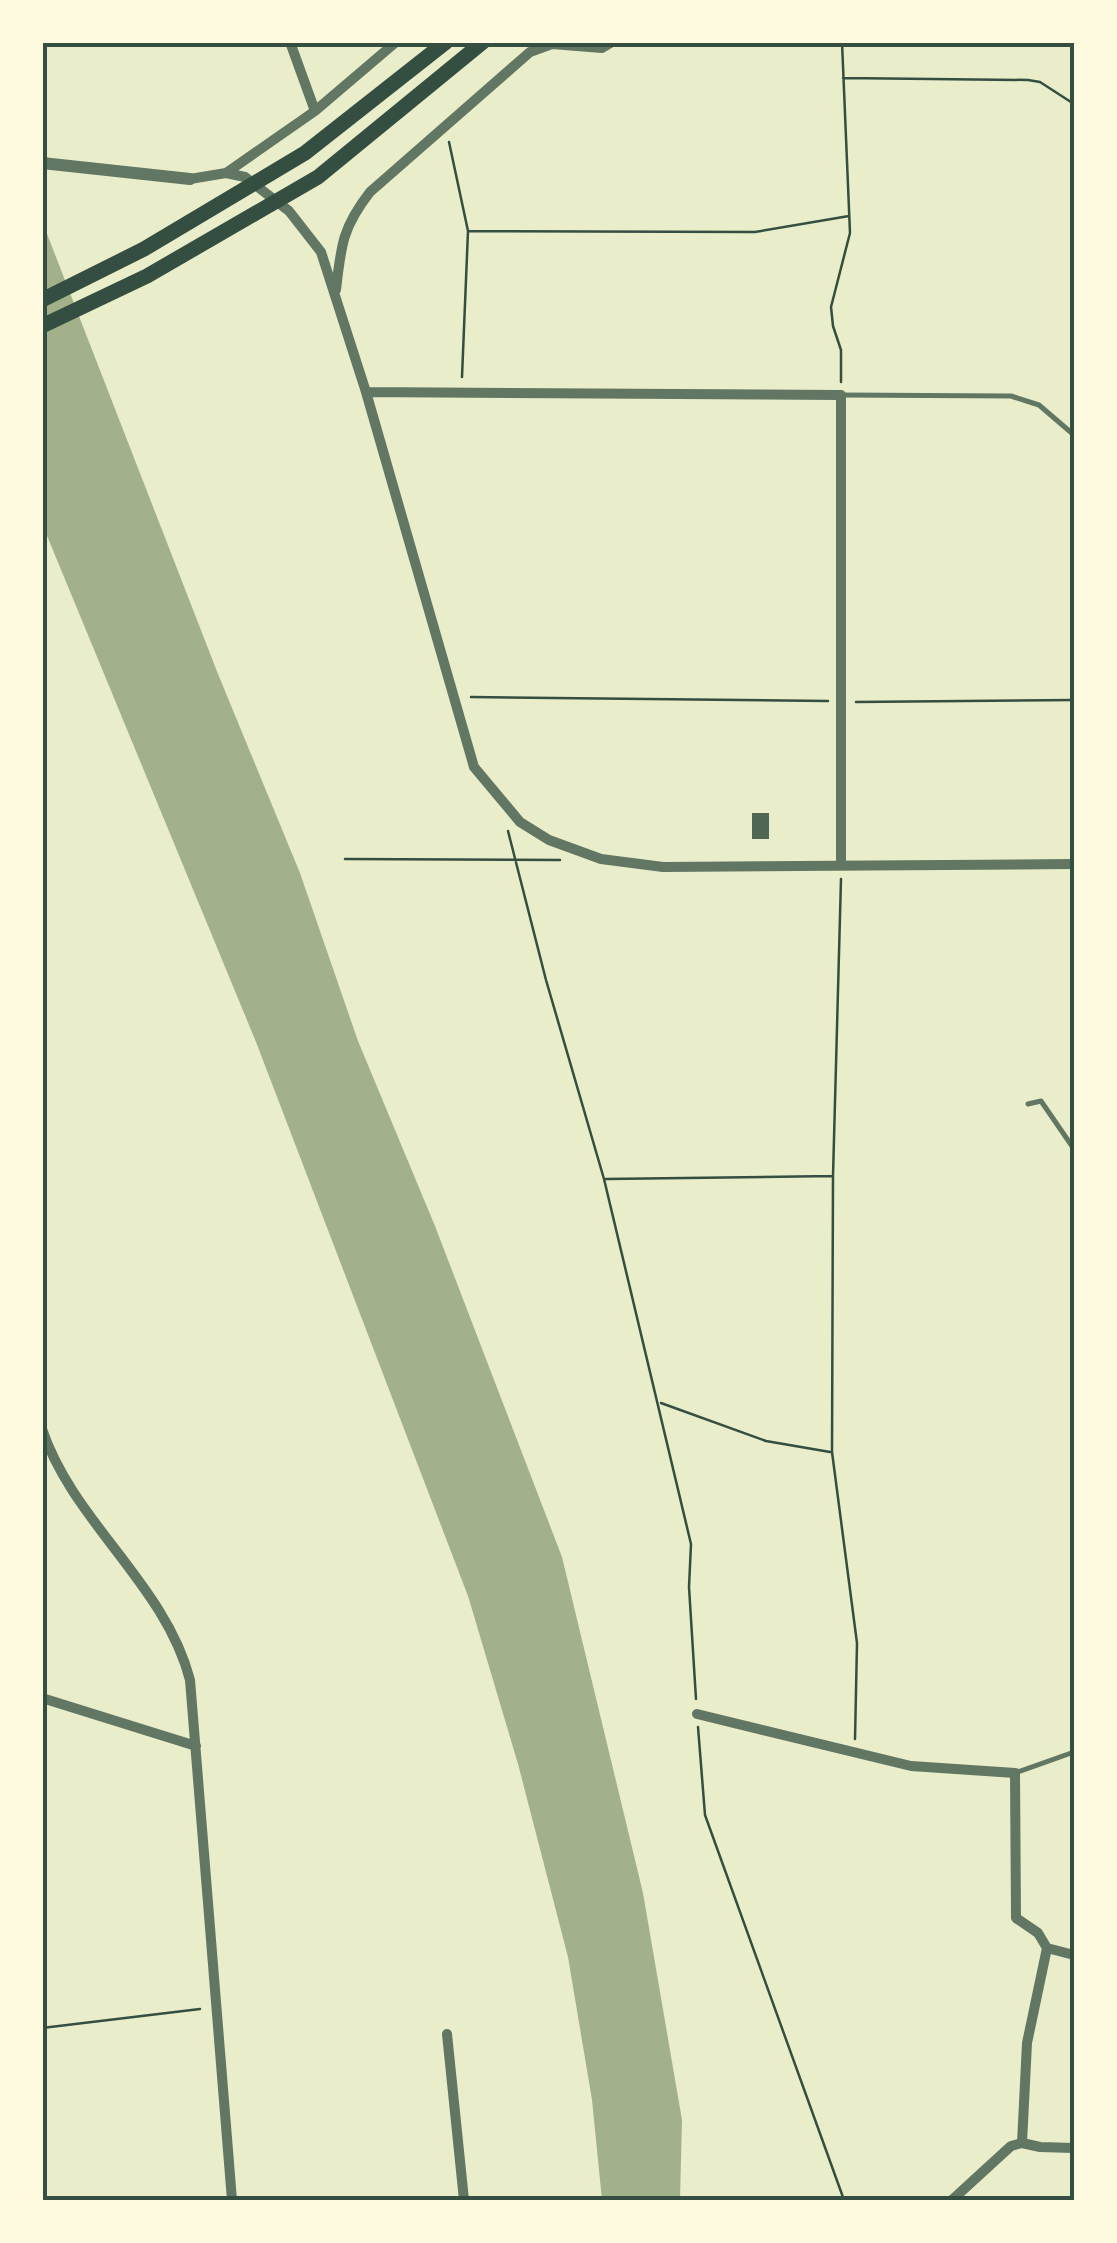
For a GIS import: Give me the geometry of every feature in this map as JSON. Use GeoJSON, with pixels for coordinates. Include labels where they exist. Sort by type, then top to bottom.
{"type":"FeatureCollection","features":[{"type":"Feature","properties":{"kind":"highway"},"geometry":{"type":"LineString","coordinates":[[42,300],[144,249],[304,153],[446,42]]}},
{"type":"Feature","properties":{"kind":"highway"},"geometry":{"type":"LineString","coordinates":[[42,326],[147,276],[318,176],[484,42]]}},
{"type":"Feature","properties":{"kind":"street"},"geometry":{"type":"LineString","coordinates":[[290,42],[314,111]]}},
{"type":"Feature","properties":{"kind":"street"},"geometry":{"type":"LineString","coordinates":[[226,174],[314,111],[396,42]]}},
{"type":"Feature","properties":{"kind":"street"},"geometry":{"type":"LineString","coordinates":[[336,292],[340,247],[350,218],[370,192],[530,52],[552,44],[602,48],[612,42]]}},
{"type":"Feature","properties":{"kind":"street"},"geometry":{"type":"LineString","coordinates":[[42,163],[190,179],[226,174],[245,176],[290,210],[320,252],[336,292],[474,767],[520,822],[563,847],[616,862],[663,867],[1074,864]]}},
{"type":"Feature","properties":{"kind":"street"},"geometry":{"type":"LineString","coordinates":[[366,392],[840,395],[841,864]]}},
{"type":"Feature","properties":{"kind":"street"},"geometry":{"type":"LineString","coordinates":[[42,1428],[71,1492],[138,1582],[179,1649],[190,1680],[232,2200]]}},
{"type":"Feature","properties":{"kind":"street"},"geometry":{"type":"LineString","coordinates":[[42,1698],[196,1746]]}},
{"type":"Feature","properties":{"kind":"street"},"geometry":{"type":"LineString","coordinates":[[697,1714],[912,1766],[1016,1774],[1016,1918],[1038,1933],[1047,1948],[1027,2044],[1022,2143]]}},
{"type":"Feature","properties":{"kind":"street"},"geometry":{"type":"LineString","coordinates":[[1047,1948],[1074,1955]]}},
{"type":"Feature","properties":{"kind":"street"},"geometry":{"type":"LineString","coordinates":[[447,2034],[464,2200]]}},
{"type":"Feature","properties":{"kind":"street"},"geometry":{"type":"LineString","coordinates":[[952,2200],[1011,2146],[1022,2143],[1074,2148]]}},
{"type":"Feature","properties":{"kind":"lane"},"geometry":{"type":"LineString","coordinates":[[840,395],[1011,396],[1039,405],[1074,435]]}},
{"type":"Feature","properties":{"kind":"lane"},"geometry":{"type":"LineString","coordinates":[[1028,1104],[1041,1101],[1074,1148]]}},
{"type":"Feature","properties":{"kind":"lane"},"geometry":{"type":"LineString","coordinates":[[1016,1774],[1074,1752]]}},
{"type":"Feature","properties":{"kind":"path"},"geometry":{"type":"LineString","coordinates":[[840,395],[840,350],[832,307],[850,233],[842,42]]}},
{"type":"Feature","properties":{"kind":"path"},"geometry":{"type":"LineString","coordinates":[[843,78],[1040,82],[1074,104]]}},
{"type":"Feature","properties":{"kind":"path"},"geometry":{"type":"LineString","coordinates":[[446,126],[468,231],[461,393]]}},
{"type":"Feature","properties":{"kind":"path"},"geometry":{"type":"LineString","coordinates":[[468,231],[755,232],[849,216]]}},
{"type":"Feature","properties":{"kind":"path"},"geometry":{"type":"LineString","coordinates":[[456,697],[840,702],[1074,700]]}},
{"type":"Feature","properties":{"kind":"path"},"geometry":{"type":"LineString","coordinates":[[508,831],[604,1179],[660,1402],[690,1544],[689,1587],[705,1815],[844,2200]]}},
{"type":"Feature","properties":{"kind":"path"},"geometry":{"type":"LineString","coordinates":[[345,859],[567,860]]}},
{"type":"Feature","properties":{"kind":"path"},"geometry":{"type":"LineString","coordinates":[[841,864],[833,1176],[832,1452],[857,1642],[855,1750]]}},
{"type":"Feature","properties":{"kind":"path"},"geometry":{"type":"LineString","coordinates":[[604,1179],[833,1176]]}},
{"type":"Feature","properties":{"kind":"path"},"geometry":{"type":"LineString","coordinates":[[660,1402],[766,1442],[832,1452]]}},
{"type":"Feature","properties":{"kind":"path"},"geometry":{"type":"LineString","coordinates":[[42,2028],[216,2008]]}},
{"type":"Feature","properties":{"kind":"shaded area"},"geometry":{"type":"Polygon","coordinates":[[[42,221],[218,674],[300,873],[358,1041],[435,1226],[562,1557],[643,1893],[682,2120],[680,2200],[602,2200],[592,2100],[568,1957],[518,1764],[468,1596],[256,1042],[43,526],[42,221]]]}},
{"type":"Feature","properties":{"kind":"building"},"geometry":{"type":"Polygon","coordinates":[[[752,813],[769,813],[769,839],[752,839],[752,813]]]}}]}
